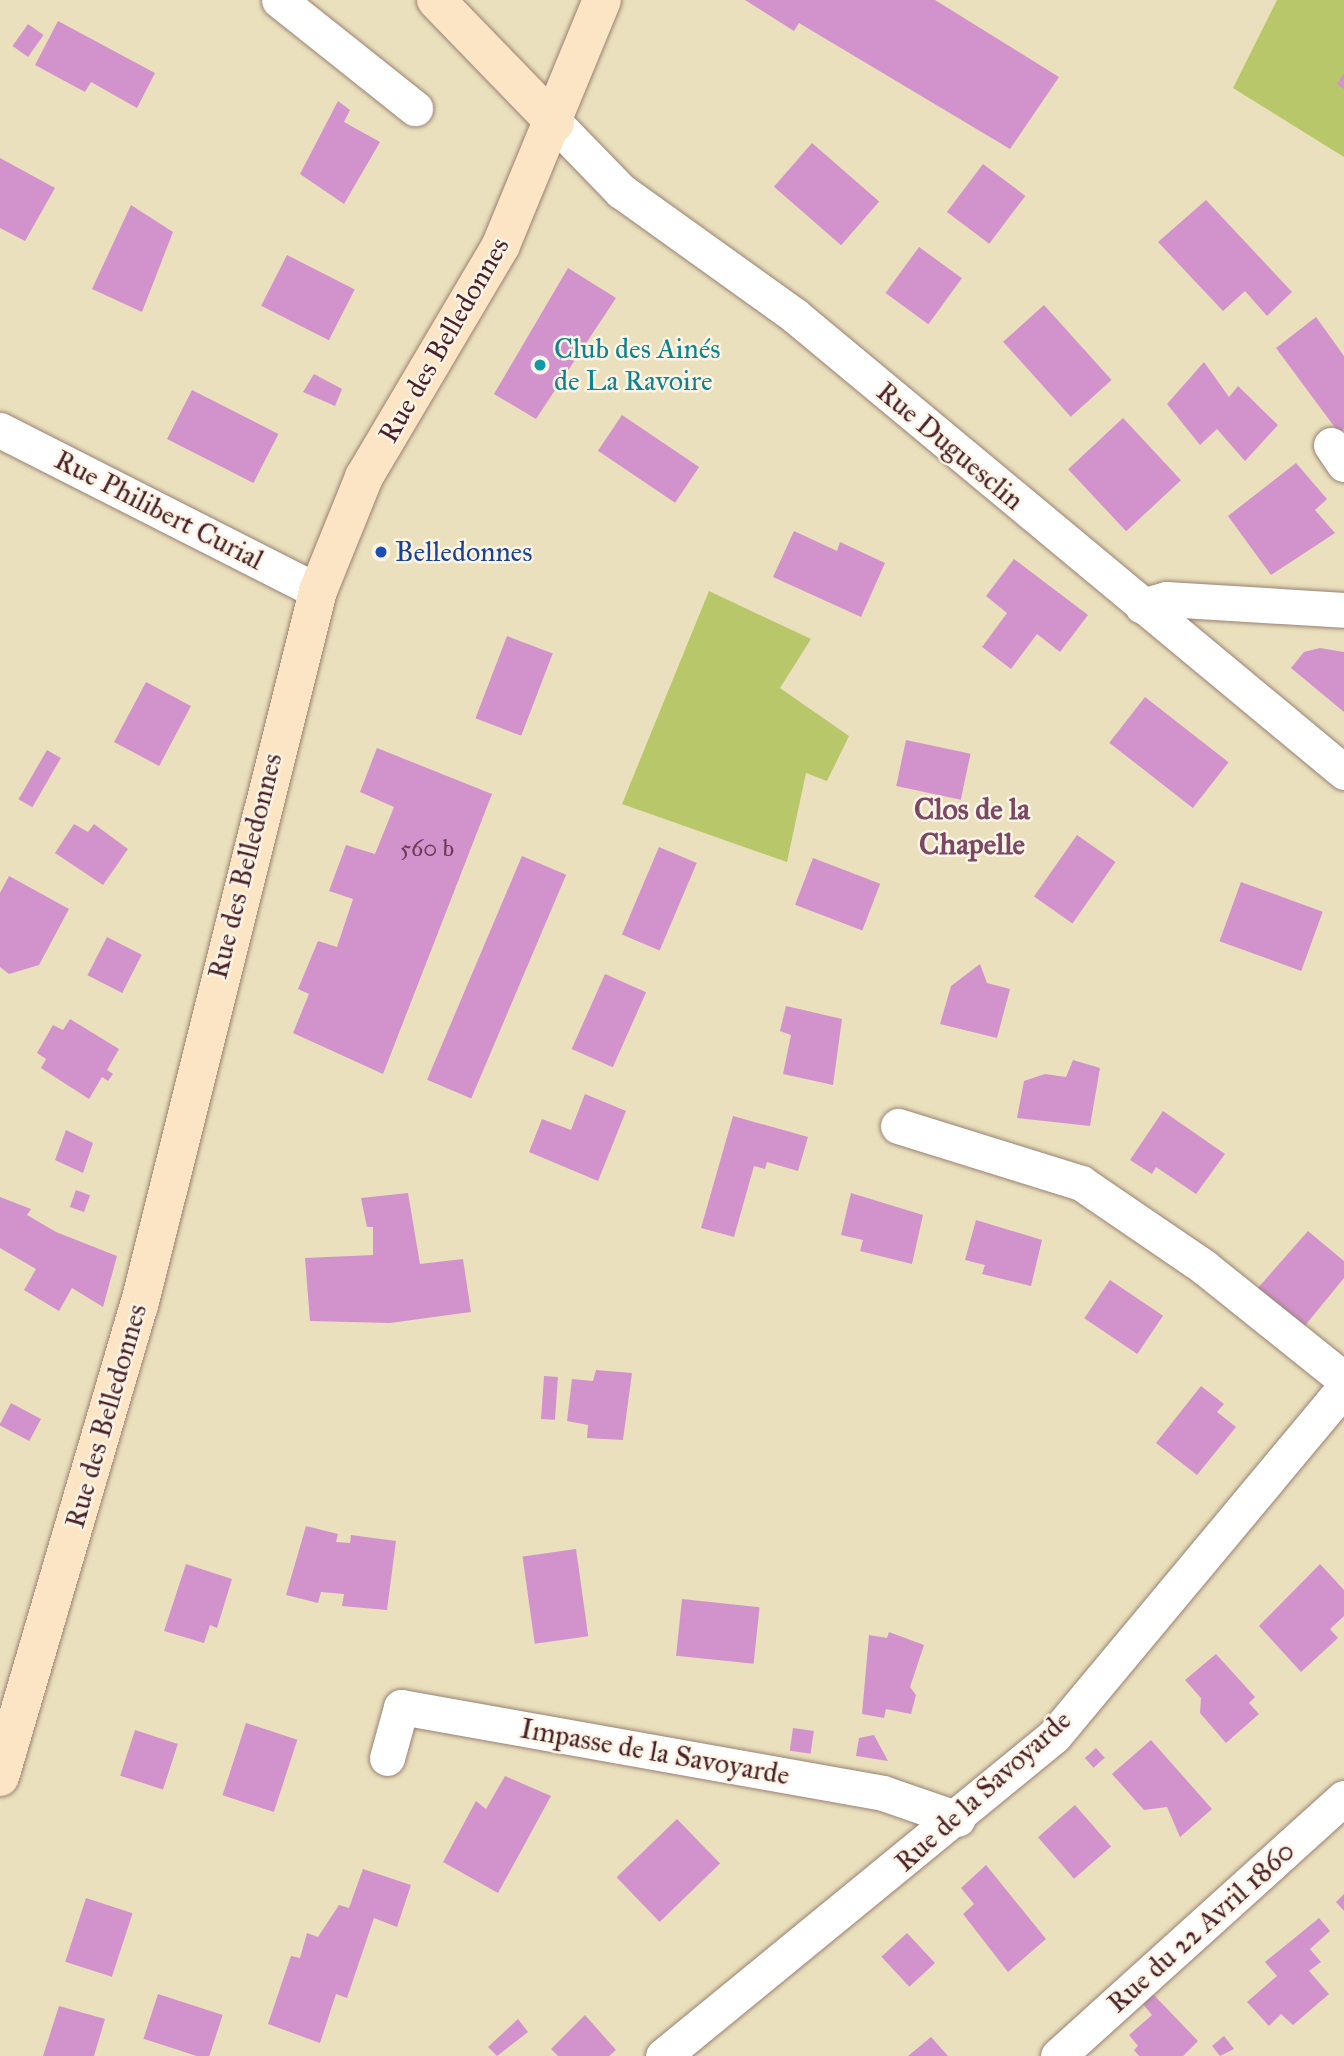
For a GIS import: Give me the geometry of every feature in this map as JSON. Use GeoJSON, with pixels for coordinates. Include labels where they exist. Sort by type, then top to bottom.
{"type":"FeatureCollection","features":[{"type":"Feature","properties":{"kind":"main road"},"geometry":{"type":"LineString","coordinates":[[436,0],[555,123]]}},
{"type":"Feature","properties":{"kind":"main road","name":"Rue des Belledonnes"},"geometry":{"type":"LineString","coordinates":[[0,1777],[139,1306],[318,591],[364,477],[501,245],[555,123],[602,0]]}},
{"type":"Feature","properties":{"kind":"street"},"geometry":{"type":"LineString","coordinates":[[279,0],[415,108]]}},
{"type":"Feature","properties":{"kind":"street","name":"Rue Duguesclin"},"geometry":{"type":"LineString","coordinates":[[555,123],[621,191],[794,314],[1344,772]]}},
{"type":"Feature","properties":{"kind":"street","name":"Rue Philibert Curial"},"geometry":{"type":"LineString","coordinates":[[0,430],[318,591]]}},
{"type":"Feature","properties":{"kind":"street"},"geometry":{"type":"LineString","coordinates":[[1142,606],[1166,599],[1344,610]]}},
{"type":"Feature","properties":{"kind":"street"},"geometry":{"type":"LineString","coordinates":[[898,1126],[1081,1183],[1203,1267],[1344,1379]]}},
{"type":"Feature","properties":{"kind":"street","name":"Rue de la Savoyarde"},"geometry":{"type":"LineString","coordinates":[[663,2056],[958,1819],[1054,1736],[1344,1388]]}},
{"type":"Feature","properties":{"kind":"street","name":"Impasse de la Savoyarde"},"geometry":{"type":"LineString","coordinates":[[387,1758],[401,1707],[883,1793],[958,1819]]}},
{"type":"Feature","properties":{"kind":"street","name":"Rue du 22 Avril 1860"},"geometry":{"type":"LineString","coordinates":[[1058,2056],[1344,1798]]}},
{"type":"Feature","properties":{"kind":"green space"},"geometry":{"type":"Polygon","coordinates":[[[1277,0],[1344,0],[1344,157],[1233,88],[1277,0]]]}},
{"type":"Feature","properties":{"kind":"green space"},"geometry":{"type":"Polygon","coordinates":[[[709,591],[811,639],[780,688],[849,736],[827,781],[806,773],[787,862],[622,804],[709,591]]]}},
{"type":"Feature","properties":{"kind":"building"},"geometry":{"type":"Polygon","coordinates":[[[745,0],[935,0],[1059,77],[1010,149],[799,23],[794,31],[745,0]]]}},
{"type":"Feature","properties":{"kind":"building"},"geometry":{"type":"Polygon","coordinates":[[[58,21],[155,73],[137,108],[91,82],[85,92],[35,65],[58,21]]]}},
{"type":"Feature","properties":{"kind":"building"},"geometry":{"type":"Polygon","coordinates":[[[28,24],[44,35],[28,57],[13,46],[28,24]]]}},
{"type":"Feature","properties":{"kind":"building"},"geometry":{"type":"Polygon","coordinates":[[[1344,73],[1344,89],[1337,84],[1344,73]]]}},
{"type":"Feature","properties":{"kind":"building"},"geometry":{"type":"Polygon","coordinates":[[[338,101],[350,110],[344,122],[380,142],[344,204],[300,174],[338,101]]]}},
{"type":"Feature","properties":{"kind":"building"},"geometry":{"type":"Polygon","coordinates":[[[812,143],[879,201],[841,245],[774,187],[812,143]]]}},
{"type":"Feature","properties":{"kind":"building"},"geometry":{"type":"Polygon","coordinates":[[[0,158],[55,188],[25,241],[0,228],[0,158]]]}},
{"type":"Feature","properties":{"kind":"building"},"geometry":{"type":"Polygon","coordinates":[[[983,164],[1025,196],[989,244],[947,212],[983,164]]]}},
{"type":"Feature","properties":{"kind":"building"},"geometry":{"type":"Polygon","coordinates":[[[1206,200],[1292,292],[1267,316],[1245,291],[1223,311],[1158,242],[1206,200]]]}},
{"type":"Feature","properties":{"kind":"building"},"geometry":{"type":"Polygon","coordinates":[[[131,205],[173,232],[142,312],[92,289],[131,205]]]}},
{"type":"Feature","properties":{"kind":"building"},"geometry":{"type":"Polygon","coordinates":[[[919,247],[962,278],[928,324],[885,293],[919,247]]]}},
{"type":"Feature","properties":{"kind":"building"},"geometry":{"type":"Polygon","coordinates":[[[287,255],[355,290],[329,340],[261,306],[287,255]]]}},
{"type":"Feature","properties":{"kind":"building","name":"Club des Ainés de La Ravoire"},"geometry":{"type":"Polygon","coordinates":[[[568,268],[616,298],[536,419],[494,394],[568,268]]]}},
{"type":"Feature","properties":{"kind":"building"},"geometry":{"type":"Polygon","coordinates":[[[1044,305],[1112,380],[1071,417],[1003,342],[1044,305]]]}},
{"type":"Feature","properties":{"kind":"building"},"geometry":{"type":"Polygon","coordinates":[[[1316,317],[1344,356],[1344,429],[1339,433],[1276,348],[1316,317]]]}},
{"type":"Feature","properties":{"kind":"building"},"geometry":{"type":"Polygon","coordinates":[[[1204,362],[1229,397],[1238,386],[1278,425],[1245,461],[1217,429],[1200,445],[1167,404],[1204,362]]]}},
{"type":"Feature","properties":{"kind":"building"},"geometry":{"type":"Polygon","coordinates":[[[314,374],[342,389],[335,406],[303,392],[314,374]]]}},
{"type":"Feature","properties":{"kind":"building"},"geometry":{"type":"Polygon","coordinates":[[[192,390],[278,434],[253,483],[167,439],[192,390]]]}},
{"type":"Feature","properties":{"kind":"building"},"geometry":{"type":"Polygon","coordinates":[[[622,415],[699,467],[675,503],[598,451],[622,415]]]}},
{"type":"Feature","properties":{"kind":"building"},"geometry":{"type":"Polygon","coordinates":[[[1123,418],[1181,480],[1126,531],[1068,469],[1123,418]]]}},
{"type":"Feature","properties":{"kind":"building"},"geometry":{"type":"Polygon","coordinates":[[[1296,463],[1327,499],[1315,510],[1335,533],[1271,575],[1228,516],[1296,463]]]}},
{"type":"Feature","properties":{"kind":"building"},"geometry":{"type":"Polygon","coordinates":[[[794,531],[837,551],[840,542],[885,563],[861,617],[773,577],[794,531]]]}},
{"type":"Feature","properties":{"kind":"building"},"geometry":{"type":"Polygon","coordinates":[[[1014,559],[1088,615],[1060,652],[1037,634],[1011,669],[982,647],[1007,613],[986,596],[1014,559]]]}},
{"type":"Feature","properties":{"kind":"building"},"geometry":{"type":"Polygon","coordinates":[[[507,636],[553,654],[521,736],[475,718],[507,636]]]}},
{"type":"Feature","properties":{"kind":"building"},"geometry":{"type":"Polygon","coordinates":[[[1320,648],[1344,652],[1344,712],[1291,668],[1304,652],[1320,648]]]}},
{"type":"Feature","properties":{"kind":"building"},"geometry":{"type":"Polygon","coordinates":[[[146,682],[191,706],[159,766],[114,742],[146,682]]]}},
{"type":"Feature","properties":{"kind":"building"},"geometry":{"type":"Polygon","coordinates":[[[1145,697],[1229,762],[1193,808],[1109,743],[1145,697]]]}},
{"type":"Feature","properties":{"kind":"building"},"geometry":{"type":"Polygon","coordinates":[[[906,740],[971,754],[961,800],[896,786],[906,740]]]}},
{"type":"Feature","properties":{"kind":"building"},"geometry":{"type":"Polygon","coordinates":[[[377,748],[492,794],[383,1074],[293,1033],[309,994],[298,989],[318,941],[337,947],[353,899],[329,891],[346,845],[375,854],[394,807],[360,792],[377,748]]]}},
{"type":"Feature","properties":{"kind":"building"},"geometry":{"type":"Polygon","coordinates":[[[47,750],[61,758],[32,807],[18,799],[47,750]]]}},
{"type":"Feature","properties":{"kind":"building"},"geometry":{"type":"Polygon","coordinates":[[[74,824],[88,832],[94,824],[128,849],[103,885],[55,853],[74,824]]]}},
{"type":"Feature","properties":{"kind":"building"},"geometry":{"type":"Polygon","coordinates":[[[1077,835],[1116,862],[1072,923],[1034,896],[1077,835]]]}},
{"type":"Feature","properties":{"kind":"building"},"geometry":{"type":"Polygon","coordinates":[[[659,847],[697,863],[660,950],[622,934],[659,847]]]}},
{"type":"Feature","properties":{"kind":"building"},"geometry":{"type":"Polygon","coordinates":[[[522,856],[566,875],[471,1098],[427,1080],[522,856]]]}},
{"type":"Feature","properties":{"kind":"building"},"geometry":{"type":"Polygon","coordinates":[[[813,858],[880,884],[862,930],[795,905],[813,858]]]}},
{"type":"Feature","properties":{"kind":"building"},"geometry":{"type":"Polygon","coordinates":[[[9,876],[69,909],[39,965],[9,974],[0,967],[0,893],[9,876]]]}},
{"type":"Feature","properties":{"kind":"building"},"geometry":{"type":"Polygon","coordinates":[[[1241,882],[1323,912],[1301,971],[1219,941],[1241,882]]]}},
{"type":"Feature","properties":{"kind":"building"},"geometry":{"type":"Polygon","coordinates":[[[107,937],[142,955],[122,993],[87,975],[107,937]]]}},
{"type":"Feature","properties":{"kind":"building"},"geometry":{"type":"Polygon","coordinates":[[[980,964],[987,983],[1010,989],[997,1038],[940,1024],[951,986],[980,964]]]}},
{"type":"Feature","properties":{"kind":"building"},"geometry":{"type":"Polygon","coordinates":[[[605,974],[646,992],[613,1067],[572,1049],[605,974]]]}},
{"type":"Feature","properties":{"kind":"building"},"geometry":{"type":"Polygon","coordinates":[[[786,1006],[842,1019],[833,1085],[783,1074],[791,1035],[780,1031],[786,1006]]]}},
{"type":"Feature","properties":{"kind":"building"},"geometry":{"type":"Polygon","coordinates":[[[70,1019],[119,1049],[107,1070],[113,1074],[108,1081],[102,1077],[89,1099],[41,1068],[46,1059],[37,1053],[53,1025],[63,1030],[70,1019]]]}},
{"type":"Feature","properties":{"kind":"building"},"geometry":{"type":"Polygon","coordinates":[[[1073,1060],[1100,1068],[1090,1126],[1017,1118],[1024,1081],[1045,1074],[1066,1077],[1073,1060]]]}},
{"type":"Feature","properties":{"kind":"building"},"geometry":{"type":"Polygon","coordinates":[[[585,1094],[626,1111],[598,1181],[529,1152],[542,1119],[571,1130],[585,1094]]]}},
{"type":"Feature","properties":{"kind":"building"},"geometry":{"type":"Polygon","coordinates":[[[1163,1111],[1225,1154],[1196,1194],[1156,1167],[1152,1174],[1130,1160],[1163,1111]]]}},
{"type":"Feature","properties":{"kind":"building"},"geometry":{"type":"Polygon","coordinates":[[[733,1116],[808,1137],[798,1171],[767,1162],[765,1169],[754,1166],[734,1237],[701,1228],[733,1116]]]}},
{"type":"Feature","properties":{"kind":"building"},"geometry":{"type":"Polygon","coordinates":[[[66,1130],[93,1143],[83,1173],[55,1160],[66,1130]]]}},
{"type":"Feature","properties":{"kind":"building"},"geometry":{"type":"Polygon","coordinates":[[[76,1190],[90,1195],[84,1212],[70,1207],[76,1190]]]}},
{"type":"Feature","properties":{"kind":"building"},"geometry":{"type":"Polygon","coordinates":[[[408,1193],[420,1264],[463,1259],[471,1312],[390,1323],[310,1321],[305,1258],[373,1255],[373,1227],[367,1227],[361,1198],[408,1193]]]}},
{"type":"Feature","properties":{"kind":"building"},"geometry":{"type":"Polygon","coordinates":[[[851,1193],[923,1215],[912,1264],[860,1251],[863,1240],[841,1235],[851,1193]]]}},
{"type":"Feature","properties":{"kind":"building"},"geometry":{"type":"Polygon","coordinates":[[[0,1197],[31,1209],[27,1215],[56,1232],[117,1256],[103,1307],[72,1288],[59,1311],[24,1290],[36,1269],[0,1248],[0,1197]]]}},
{"type":"Feature","properties":{"kind":"building"},"geometry":{"type":"Polygon","coordinates":[[[976,1220],[1042,1240],[1031,1286],[982,1274],[985,1265],[965,1260],[976,1220]]]}},
{"type":"Feature","properties":{"kind":"building"},"geometry":{"type":"Polygon","coordinates":[[[1308,1231],[1344,1261],[1344,1278],[1303,1328],[1257,1289],[1308,1231]]]}},
{"type":"Feature","properties":{"kind":"building"},"geometry":{"type":"Polygon","coordinates":[[[1110,1280],[1163,1316],[1137,1354],[1084,1318],[1110,1280]]]}},
{"type":"Feature","properties":{"kind":"building"},"geometry":{"type":"Polygon","coordinates":[[[596,1370],[632,1373],[623,1440],[587,1438],[588,1425],[567,1421],[572,1379],[593,1381],[596,1370]]]}},
{"type":"Feature","properties":{"kind":"building"},"geometry":{"type":"Polygon","coordinates":[[[544,1376],[558,1377],[555,1420],[541,1419],[544,1376]]]}},
{"type":"Feature","properties":{"kind":"building"},"geometry":{"type":"Polygon","coordinates":[[[1201,1386],[1224,1404],[1217,1412],[1236,1427],[1197,1475],[1156,1443],[1201,1386]]]}},
{"type":"Feature","properties":{"kind":"building"},"geometry":{"type":"Polygon","coordinates":[[[11,1403],[41,1419],[29,1441],[0,1425],[11,1403]]]}},
{"type":"Feature","properties":{"kind":"building"},"geometry":{"type":"Polygon","coordinates":[[[306,1526],[338,1534],[336,1542],[350,1543],[351,1535],[396,1541],[387,1610],[342,1606],[344,1594],[321,1592],[318,1603],[286,1595],[306,1526]]]}},
{"type":"Feature","properties":{"kind":"building"},"geometry":{"type":"Polygon","coordinates":[[[576,1549],[588,1636],[535,1644],[523,1557],[576,1549]]]}},
{"type":"Feature","properties":{"kind":"building"},"geometry":{"type":"Polygon","coordinates":[[[186,1564],[232,1579],[217,1628],[210,1625],[204,1643],[164,1631],[186,1564]]]}},
{"type":"Feature","properties":{"kind":"building"},"geometry":{"type":"Polygon","coordinates":[[[1320,1564],[1344,1590],[1344,1616],[1330,1629],[1338,1638],[1301,1672],[1259,1626],[1320,1564]]]}},
{"type":"Feature","properties":{"kind":"building"},"geometry":{"type":"Polygon","coordinates":[[[682,1599],[760,1607],[754,1664],[676,1656],[682,1599]]]}},
{"type":"Feature","properties":{"kind":"building"},"geometry":{"type":"Polygon","coordinates":[[[889,1632],[924,1645],[910,1687],[916,1695],[911,1714],[886,1709],[884,1718],[862,1714],[869,1635],[887,1638],[889,1632]]]}},
{"type":"Feature","properties":{"kind":"building"},"geometry":{"type":"Polygon","coordinates":[[[1216,1654],[1255,1697],[1249,1703],[1259,1714],[1226,1743],[1200,1713],[1201,1698],[1185,1680],[1216,1654]]]}},
{"type":"Feature","properties":{"kind":"building"},"geometry":{"type":"Polygon","coordinates":[[[246,1723],[297,1740],[274,1812],[223,1795],[246,1723]]]}},
{"type":"Feature","properties":{"kind":"building"},"geometry":{"type":"Polygon","coordinates":[[[793,1728],[814,1731],[811,1754],[790,1751],[793,1728]]]}},
{"type":"Feature","properties":{"kind":"building"},"geometry":{"type":"Polygon","coordinates":[[[135,1730],[178,1744],[163,1790],[120,1776],[135,1730]]]}},
{"type":"Feature","properties":{"kind":"building"},"geometry":{"type":"Polygon","coordinates":[[[874,1735],[888,1761],[856,1756],[859,1738],[874,1735]]]}},
{"type":"Feature","properties":{"kind":"building"},"geometry":{"type":"Polygon","coordinates":[[[1151,1740],[1212,1809],[1180,1837],[1167,1807],[1144,1810],[1112,1774],[1151,1740]]]}},
{"type":"Feature","properties":{"kind":"building"},"geometry":{"type":"Polygon","coordinates":[[[1096,1748],[1105,1758],[1094,1768],[1085,1758],[1096,1748]]]}},
{"type":"Feature","properties":{"kind":"building"},"geometry":{"type":"Polygon","coordinates":[[[505,1776],[551,1796],[498,1893],[443,1862],[476,1801],[486,1809],[505,1776]]]}},
{"type":"Feature","properties":{"kind":"building"},"geometry":{"type":"Polygon","coordinates":[[[1075,1805],[1111,1847],[1074,1879],[1038,1837],[1075,1805]]]}},
{"type":"Feature","properties":{"kind":"building"},"geometry":{"type":"Polygon","coordinates":[[[677,1819],[720,1864],[660,1922],[617,1877],[677,1819]]]}},
{"type":"Feature","properties":{"kind":"building"},"geometry":{"type":"Polygon","coordinates":[[[986,1865],[1046,1939],[1008,1972],[963,1914],[974,1904],[961,1888],[986,1865]]]}},
{"type":"Feature","properties":{"kind":"building"},"geometry":{"type":"Polygon","coordinates":[[[363,1869],[411,1885],[397,1927],[374,1918],[347,1998],[336,1994],[320,2043],[268,2024],[291,1956],[300,1958],[307,1933],[318,1937],[339,1905],[349,1908],[363,1869]]]}},
{"type":"Feature","properties":{"kind":"building"},"geometry":{"type":"Polygon","coordinates":[[[1344,1894],[1344,1911],[1336,1902],[1344,1894]]]}},
{"type":"Feature","properties":{"kind":"building"},"geometry":{"type":"Polygon","coordinates":[[[86,1898],[133,1913],[112,1977],[65,1962],[86,1898]]]}},
{"type":"Feature","properties":{"kind":"building"},"geometry":{"type":"Polygon","coordinates":[[[1319,1918],[1330,1931],[1310,1949],[1321,1962],[1309,1971],[1329,1994],[1293,2025],[1281,2014],[1269,2026],[1247,2002],[1277,1976],[1265,1962],[1319,1918]]]}},
{"type":"Feature","properties":{"kind":"building"},"geometry":{"type":"Polygon","coordinates":[[[907,1933],[935,1963],[909,1987],[881,1957],[907,1933]]]}},
{"type":"Feature","properties":{"kind":"building"},"geometry":{"type":"Polygon","coordinates":[[[1152,1993],[1198,2041],[1183,2056],[1139,2056],[1134,2050],[1138,2046],[1129,2035],[1152,2015],[1142,2003],[1152,1993]]]}},
{"type":"Feature","properties":{"kind":"building"},"geometry":{"type":"Polygon","coordinates":[[[158,1994],[223,2015],[209,2056],[197,2056],[143,2039],[158,1994]]]}},
{"type":"Feature","properties":{"kind":"building"},"geometry":{"type":"Polygon","coordinates":[[[59,2006],[105,2019],[94,2056],[43,2056],[59,2006]]]}},
{"type":"Feature","properties":{"kind":"building"},"geometry":{"type":"Polygon","coordinates":[[[585,2015],[616,2050],[609,2056],[558,2056],[551,2049],[585,2015]]]}},
{"type":"Feature","properties":{"kind":"building"},"geometry":{"type":"Polygon","coordinates":[[[518,2019],[528,2032],[497,2056],[488,2047],[518,2019]]]}},
{"type":"Feature","properties":{"kind":"building"},"geometry":{"type":"Polygon","coordinates":[[[1224,2036],[1234,2049],[1220,2056],[1212,2046],[1224,2036]]]}},
{"type":"Feature","properties":{"kind":"building"},"geometry":{"type":"Polygon","coordinates":[[[931,2037],[948,2056],[908,2056],[931,2037]]]}},
{"type":"Feature","properties":{"kind":"place","name":"Club des Ainés de La Ravoire"},"geometry":{"type":"Point","coordinates":[540,365]}},
{"type":"Feature","properties":{"kind":"place","name":"Belledonnes"},"geometry":{"type":"Point","coordinates":[381,552]}},
{"type":"Feature","properties":{"kind":"district","name":"Clos de la Chapelle"},"geometry":{"type":"Point","coordinates":[972,826]}}]}
